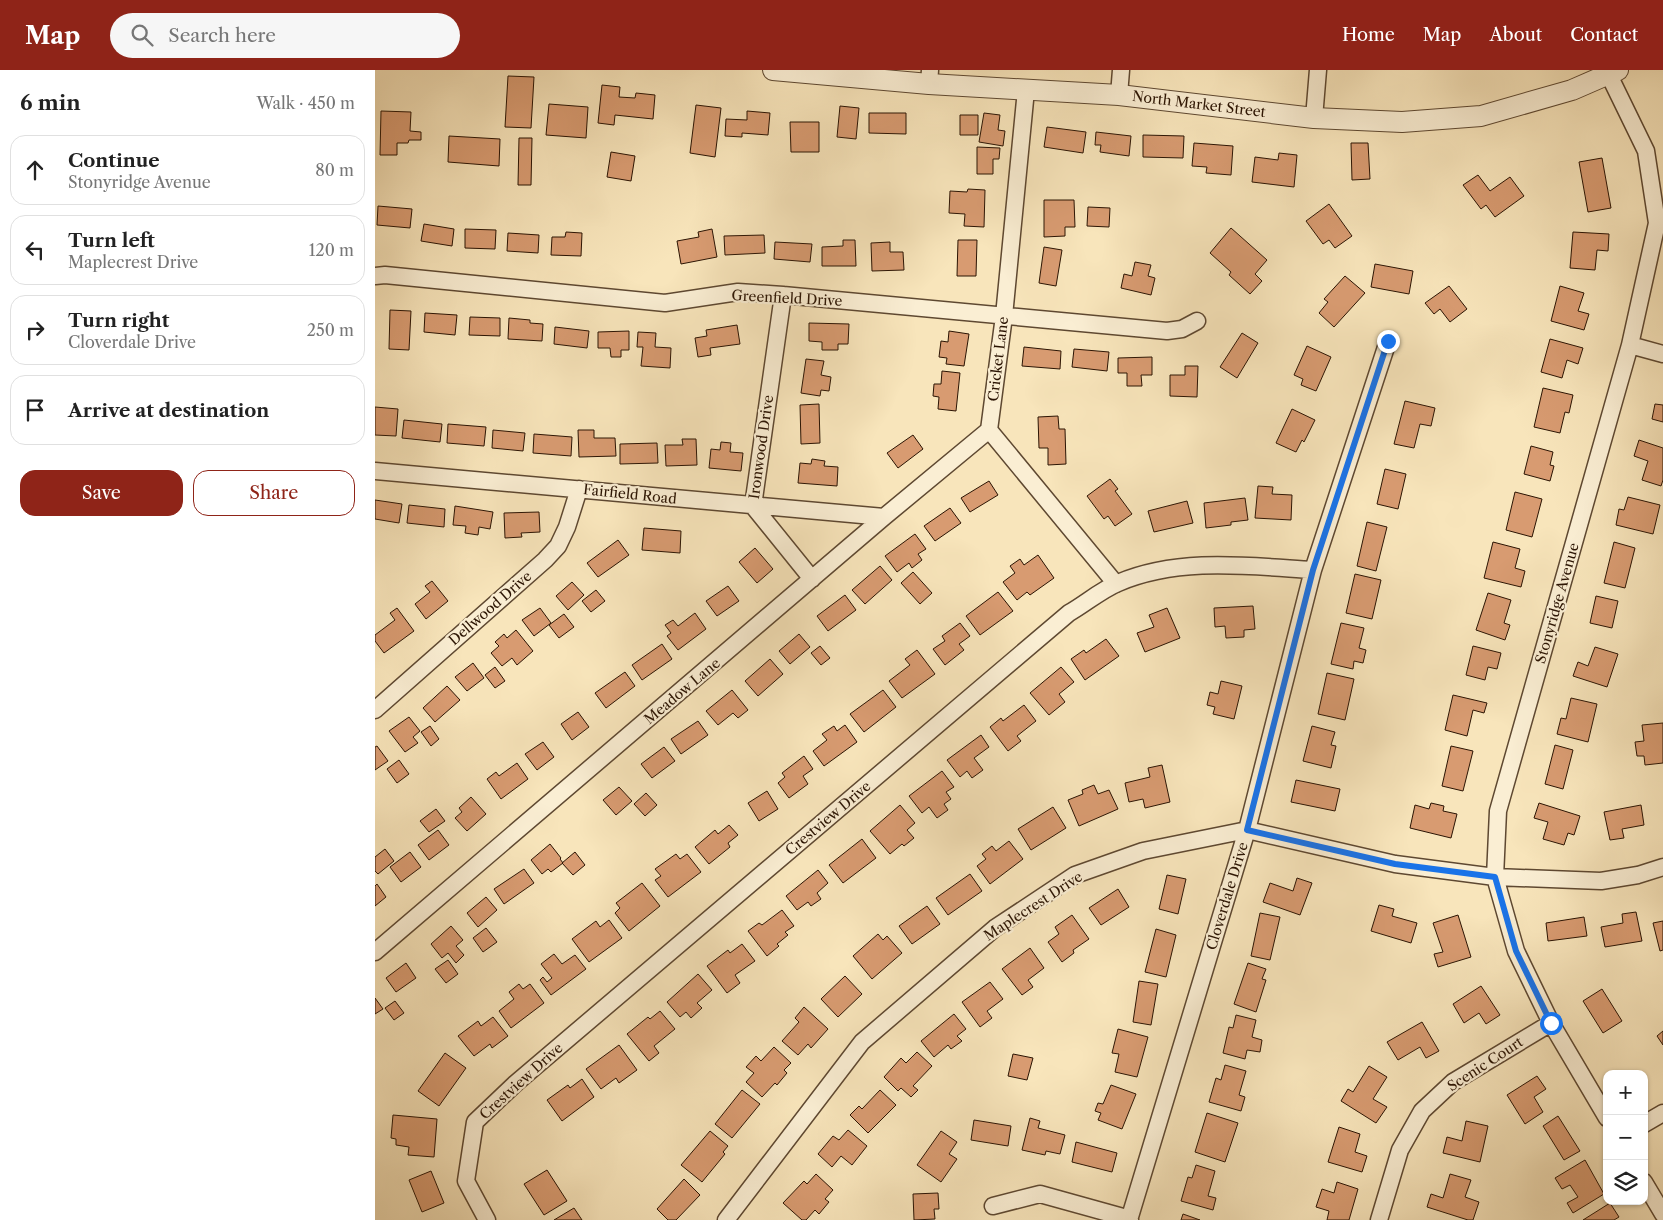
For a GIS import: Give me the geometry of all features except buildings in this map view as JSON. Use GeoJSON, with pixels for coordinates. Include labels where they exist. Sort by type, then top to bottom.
{"type":"FeatureCollection","features":[{"type":"Feature","properties":{"kind":"street","name":"North Market Street"},"geometry":{"type":"LineString","coordinates":[[773,70],[929,77],[1026,90],[1119,95],[1314,118],[1402,122],[1481,116],[1572,90],[1613,73]]}},
{"type":"Feature","properties":{"kind":"street"},"geometry":{"type":"LineString","coordinates":[[1119,95],[1121,70]]}},
{"type":"Feature","properties":{"kind":"street"},"geometry":{"type":"LineString","coordinates":[[1314,118],[1318,70]]}},
{"type":"Feature","properties":{"kind":"street","name":"Stonyridge Avenue"},"geometry":{"type":"LineString","coordinates":[[1605,1115],[1551,1023],[1516,951],[1495,877],[1498,811],[1630,344],[1657,223],[1646,151],[1613,73]]}},
{"type":"Feature","properties":{"kind":"street","name":"Cricket Lane"},"geometry":{"type":"LineString","coordinates":[[989,430],[1004,316],[1026,90]]}},
{"type":"Feature","properties":{"kind":"street","name":"Greenfield Drive"},"geometry":{"type":"LineString","coordinates":[[375,276],[385,275],[665,303],[738,292],[783,295],[1167,331],[1182,329],[1197,321]]}},
{"type":"Feature","properties":{"kind":"street","name":"Ironwood Drive"},"geometry":{"type":"LineString","coordinates":[[783,295],[753,506],[812,579]]}},
{"type":"Feature","properties":{"kind":"street","name":"Cloverdale Drive"},"geometry":{"type":"LineString","coordinates":[[1130,1219],[1247,830],[1313,570],[1388,341]]}},
{"type":"Feature","properties":{"kind":"street"},"geometry":{"type":"LineString","coordinates":[[1630,344],[1663,354]]}},
{"type":"Feature","properties":{"kind":"street"},"geometry":{"type":"LineString","coordinates":[[989,430],[1116,584]]}},
{"type":"Feature","properties":{"kind":"street","name":"Meadow Lane"},"geometry":{"type":"LineString","coordinates":[[375,952],[884,517],[989,430]]}},
{"type":"Feature","properties":{"kind":"street","name":"Fairfield Road"},"geometry":{"type":"LineString","coordinates":[[375,471],[884,517]]}},
{"type":"Feature","properties":{"kind":"street","name":"Dellwood Drive"},"geometry":{"type":"LineString","coordinates":[[375,710],[558,546],[567,527],[579,489]]}},
{"type":"Feature","properties":{"kind":"street","name":"Crestview Drive"},"geometry":{"type":"LineString","coordinates":[[487,1220],[466,1181],[475,1122],[516,1084],[1069,613],[1116,584],[1154,570],[1192,566],[1240,565],[1313,570]]}},
{"type":"Feature","properties":{"kind":"street","name":"Maplecrest Drive"},"geometry":{"type":"LineString","coordinates":[[736,1216],[862,1042],[995,928],[1075,875],[1143,851],[1247,830],[1395,864],[1495,877],[1601,881],[1638,875],[1663,867]]}},
{"type":"Feature","properties":{"kind":"street","name":"Scenic Court"},"geometry":{"type":"LineString","coordinates":[[1379,1220],[1400,1150],[1422,1111],[1453,1082],[1551,1023]]}},
{"type":"Feature","properties":{"kind":"street"},"geometry":{"type":"LineString","coordinates":[[1648,1122],[1663,1113]]}},
{"type":"Feature","properties":{"kind":"street"},"geometry":{"type":"LineString","coordinates":[[1648,1189],[1663,1214]]}},
{"type":"Feature","properties":{"kind":"street"},"geometry":{"type":"LineString","coordinates":[[993,1206],[1040,1194],[1130,1219]]}},
{"type":"Feature","properties":{"kind":"route"},"geometry":{"type":"LineString","coordinates":[[1388,341],[1313,570],[1247,830],[1395,864],[1495,877],[1516,951],[1551,1023]]}}]}
